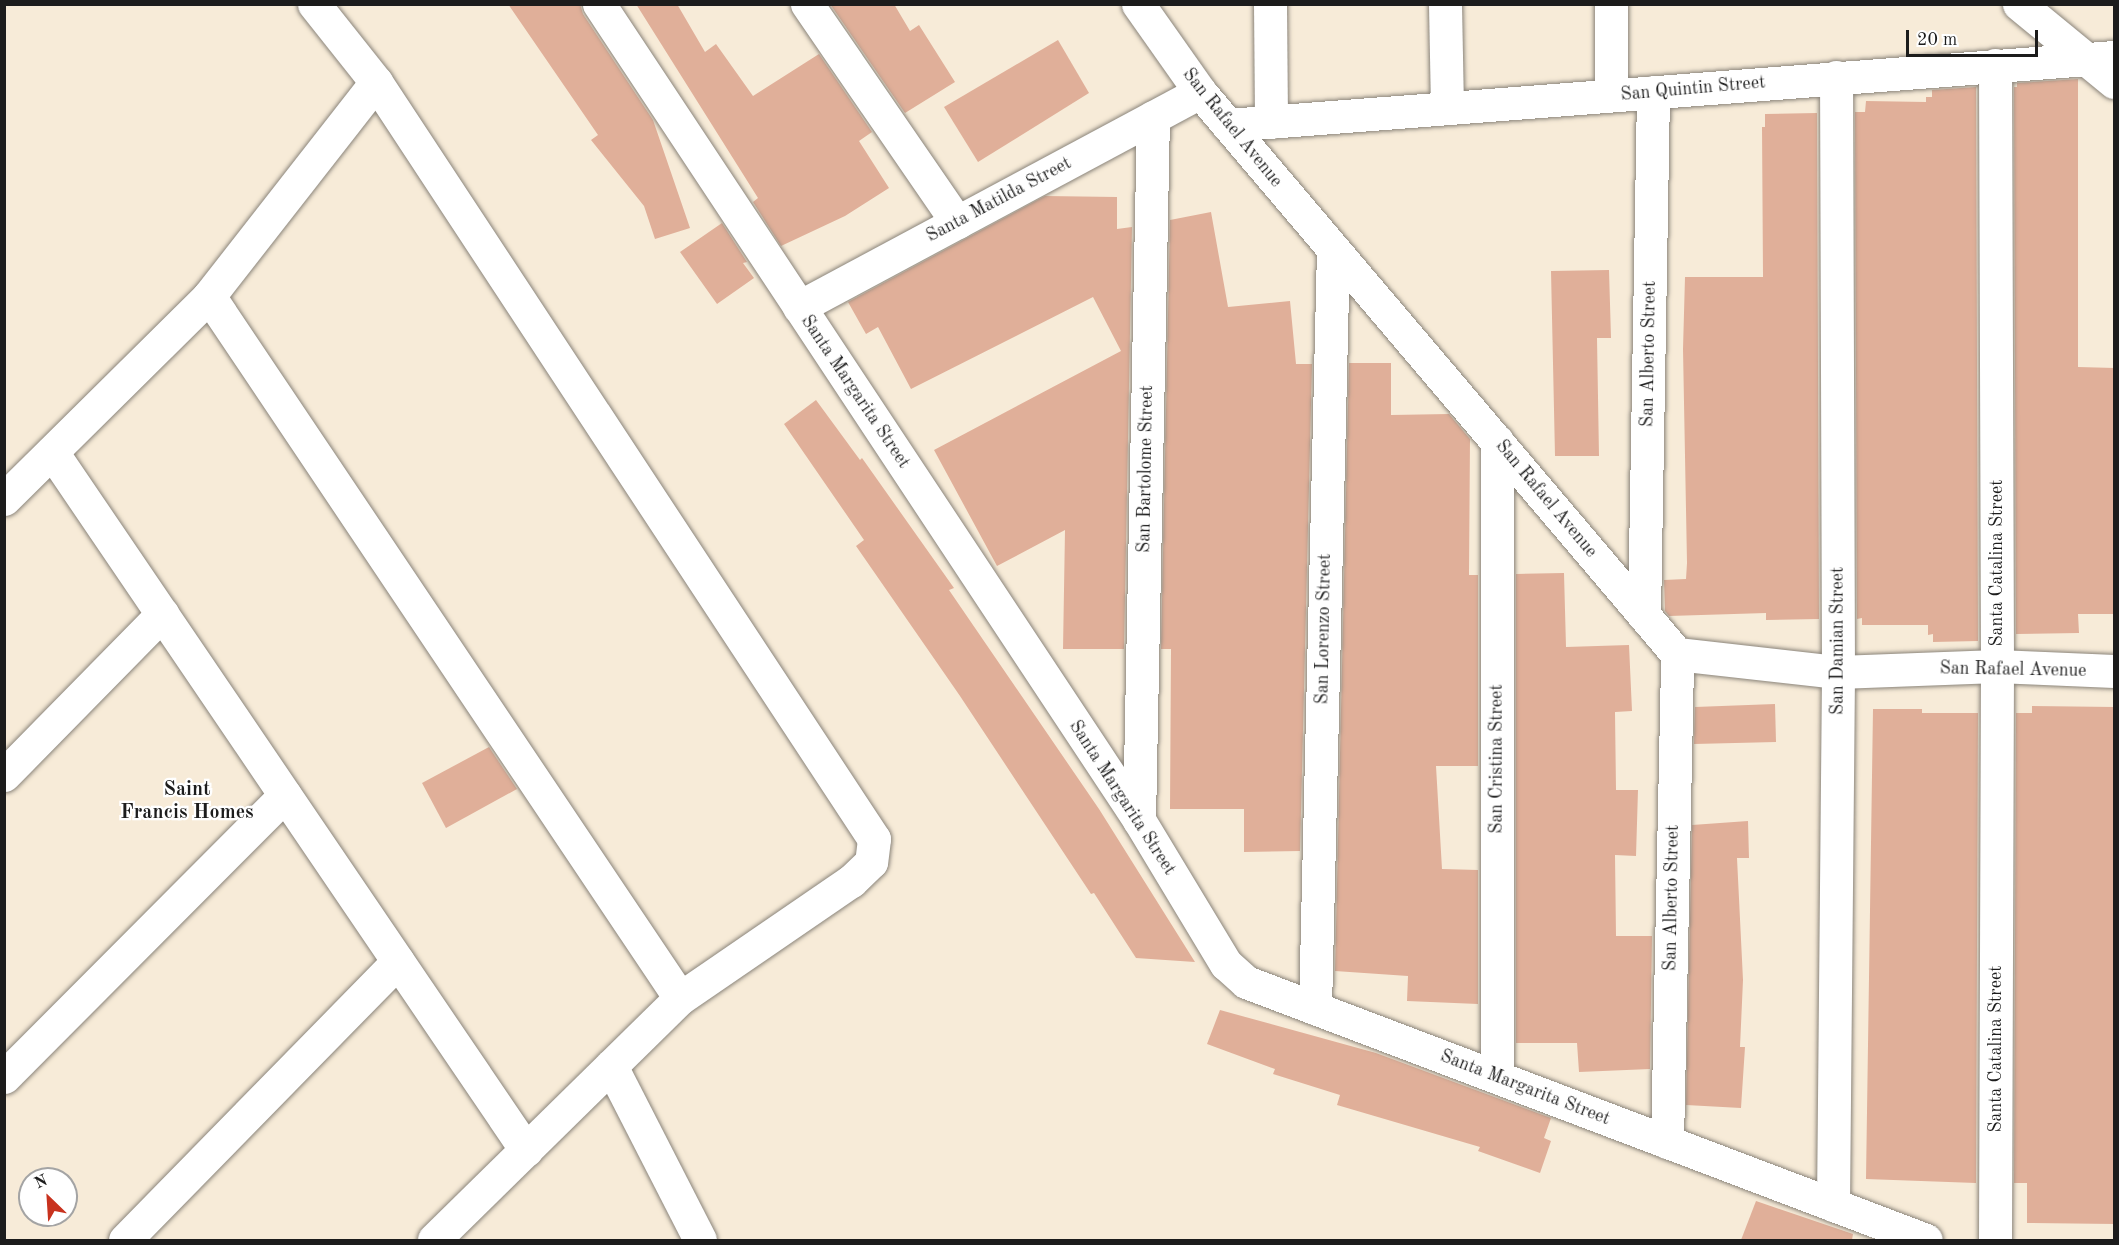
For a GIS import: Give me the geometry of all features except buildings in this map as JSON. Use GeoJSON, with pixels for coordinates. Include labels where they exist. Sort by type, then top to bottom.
{"type":"FeatureCollection","features":[{"type":"Feature","properties":{"kind":"street"},"geometry":{"type":"LineString","coordinates":[[314,4],[376,82],[874,839],[871,862],[851,881],[680,998],[434,1240]]}},
{"type":"Feature","properties":{"kind":"street","name":"Santa Margarita Street"},"geometry":{"type":"LineString","coordinates":[[599,4],[1139,820],[1226,964],[1246,982],[1926,1240]]}},
{"type":"Feature","properties":{"kind":"street"},"geometry":{"type":"LineString","coordinates":[[807,4],[957,222]]}},
{"type":"Feature","properties":{"kind":"street","name":"San Rafael Avenue"},"geometry":{"type":"LineString","coordinates":[[1138,4],[1200,92],[1677,654],[1838,672],[1997,666],[2115,671]]}},
{"type":"Feature","properties":{"kind":"street"},"geometry":{"type":"LineString","coordinates":[[1270,4],[1271,122]]}},
{"type":"Feature","properties":{"kind":"street"},"geometry":{"type":"LineString","coordinates":[[1445,4],[1447,108]]}},
{"type":"Feature","properties":{"kind":"street"},"geometry":{"type":"LineString","coordinates":[[1611,4],[1611,95]]}},
{"type":"Feature","properties":{"kind":"street"},"geometry":{"type":"LineString","coordinates":[[2019,4],[2082,58],[2115,82]]}},
{"type":"Feature","properties":{"kind":"street","name":"San Quintin Street"},"geometry":{"type":"LineString","coordinates":[[1228,125],[2115,57]]}},
{"type":"Feature","properties":{"kind":"street","name":"Santa Catalina Street"},"geometry":{"type":"LineString","coordinates":[[1995,65],[1997,666],[1995,1240]]}},
{"type":"Feature","properties":{"kind":"street","name":"San Damian Street"},"geometry":{"type":"LineString","coordinates":[[1833,1205],[1838,672],[1836,77]]}},
{"type":"Feature","properties":{"kind":"street"},"geometry":{"type":"LineString","coordinates":[[4,499],[209,296],[376,82]]}},
{"type":"Feature","properties":{"kind":"street","name":"Santa Matilda Street"},"geometry":{"type":"LineString","coordinates":[[799,307],[1200,92]]}},
{"type":"Feature","properties":{"kind":"street","name":"San Alberto Street"},"geometry":{"type":"LineString","coordinates":[[1644,615],[1653,92]]}},
{"type":"Feature","properties":{"kind":"street","name":"San Bartolome Street"},"geometry":{"type":"LineString","coordinates":[[1139,820],[1153,117]]}},
{"type":"Feature","properties":{"kind":"street","name":"San Lorenzo Street"},"geometry":{"type":"LineString","coordinates":[[1315,1008],[1333,250]]}},
{"type":"Feature","properties":{"kind":"street"},"geometry":{"type":"LineString","coordinates":[[209,296],[680,998]]}},
{"type":"Feature","properties":{"kind":"street","name":"San Cristina Street"},"geometry":{"type":"LineString","coordinates":[[1497,441],[1497,1077]]}},
{"type":"Feature","properties":{"kind":"street"},"geometry":{"type":"LineString","coordinates":[[52,452],[526,1150]]}},
{"type":"Feature","properties":{"kind":"street"},"geometry":{"type":"LineString","coordinates":[[4,775],[162,614]]}},
{"type":"Feature","properties":{"kind":"street","name":"San Alberto Street"},"geometry":{"type":"LineString","coordinates":[[1667,1142],[1677,654]]}},
{"type":"Feature","properties":{"kind":"street"},"geometry":{"type":"LineString","coordinates":[[4,1077],[285,795]]}},
{"type":"Feature","properties":{"kind":"street"},"geometry":{"type":"LineString","coordinates":[[125,1240],[398,961]]}},
{"type":"Feature","properties":{"kind":"street"},"geometry":{"type":"LineString","coordinates":[[611,1066],[700,1240]]}},
{"type":"Feature","properties":{"kind":"district","name":"Saint Francis Homes"},"geometry":{"type":"Point","coordinates":[187,802]}}]}
